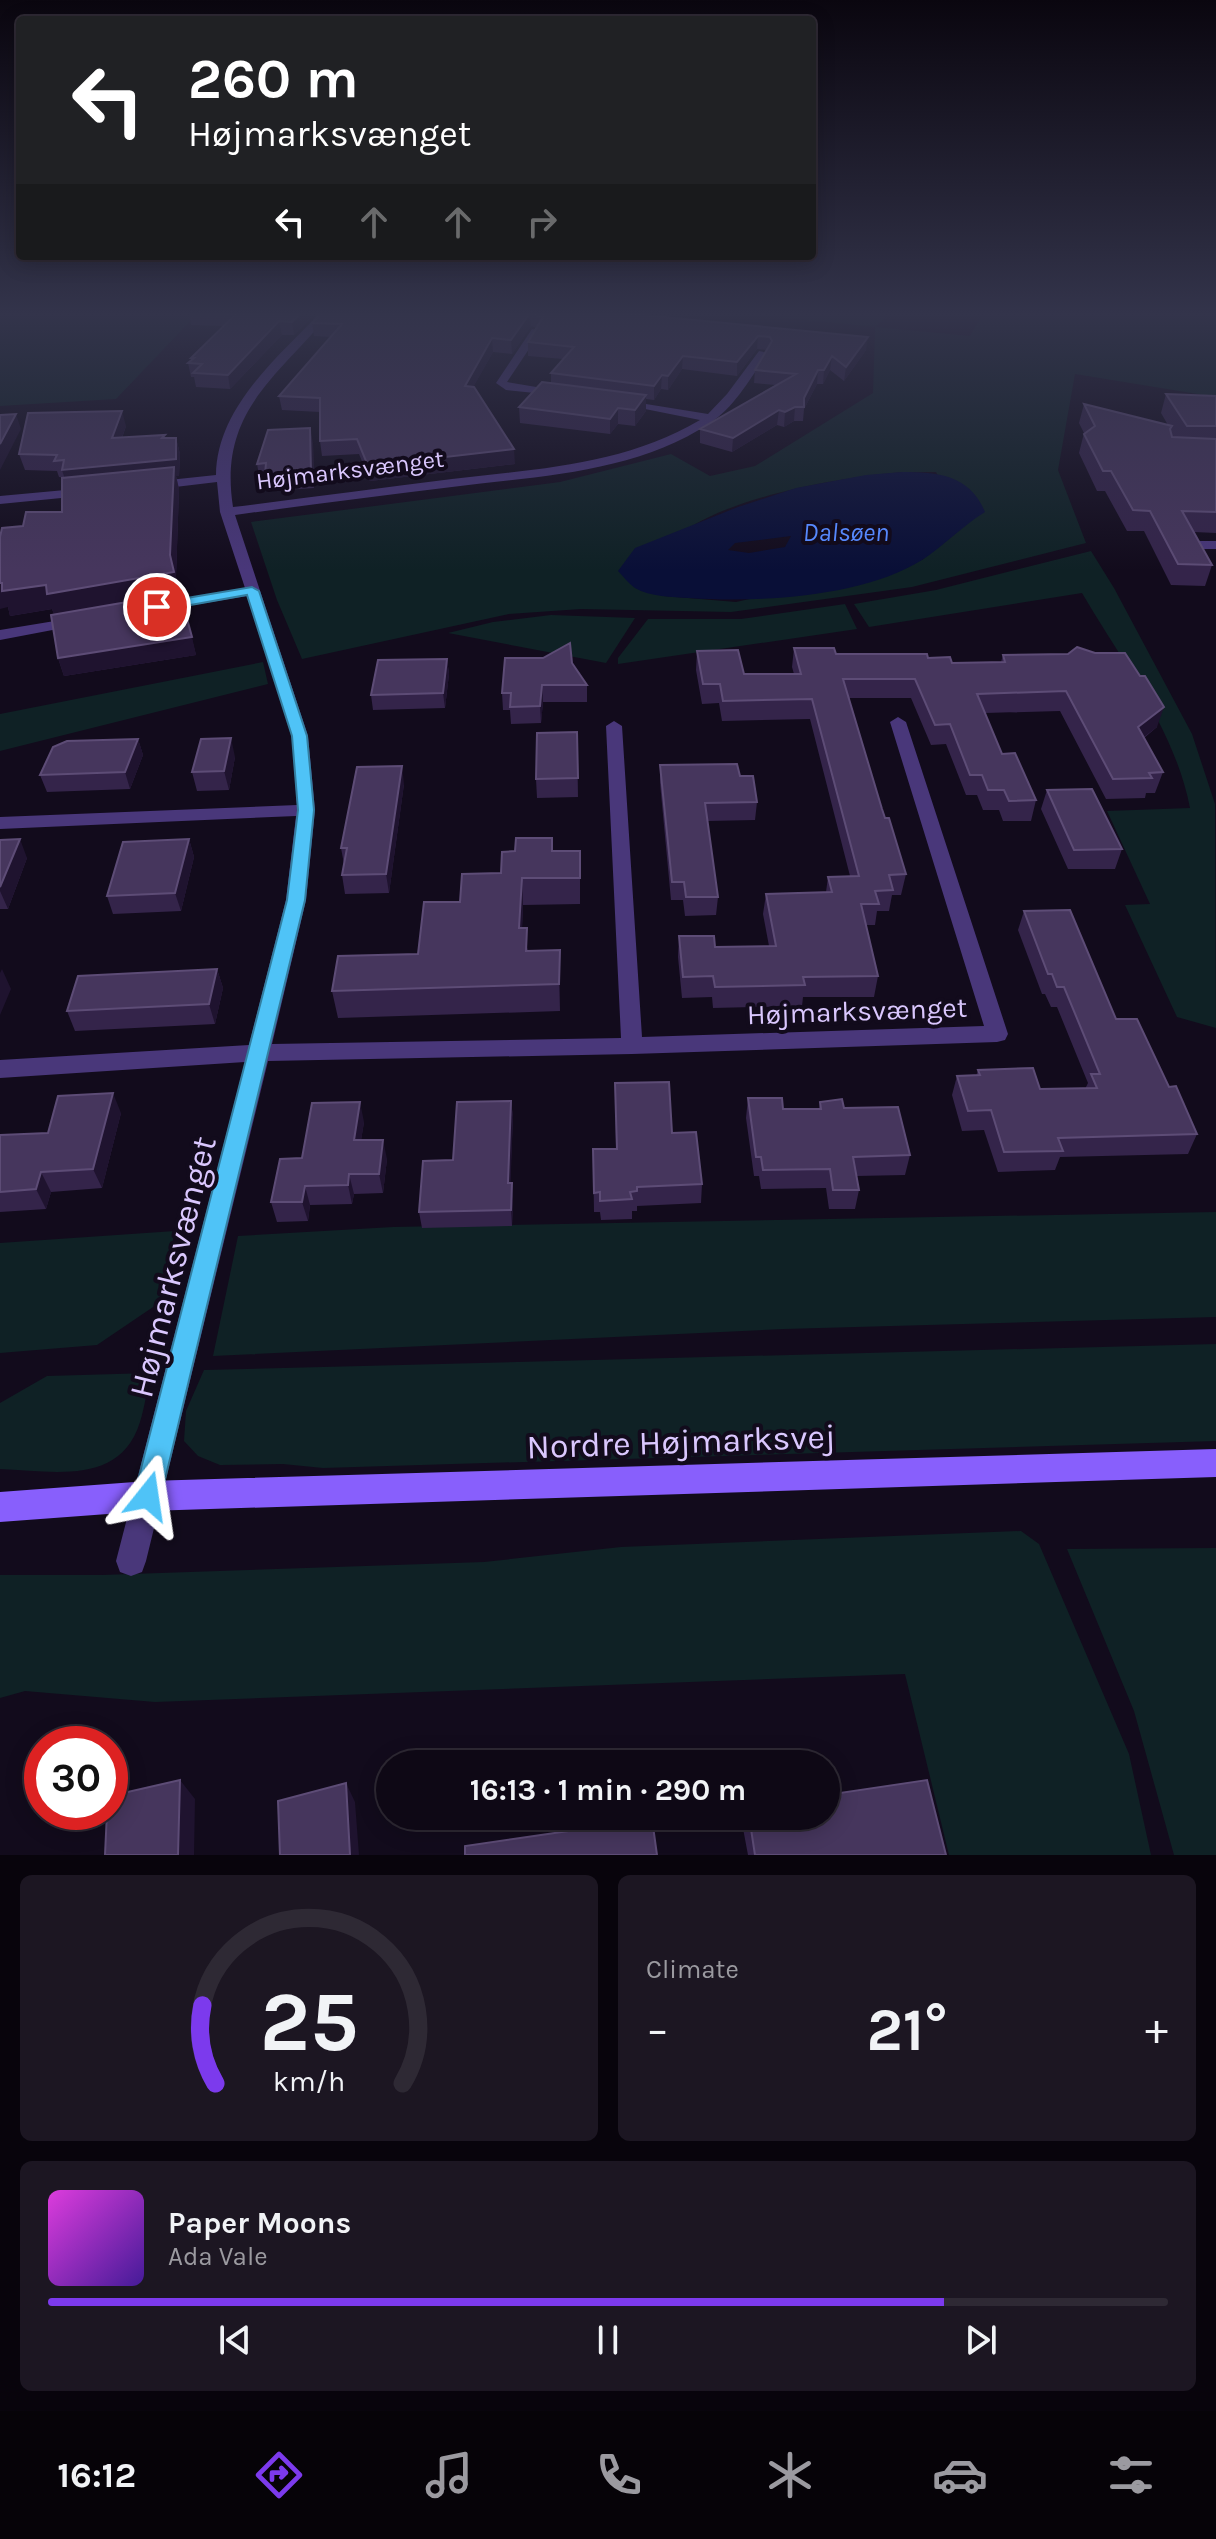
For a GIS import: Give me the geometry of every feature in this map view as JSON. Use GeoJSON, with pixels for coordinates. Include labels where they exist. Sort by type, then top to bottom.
{"type":"FeatureCollection","features":[{"type":"Feature","properties":{"kind":"street","name":"Højmarksvænget"},"geometry":{"type":"LineString","coordinates":[[148,1496],[296,900],[306,810],[300,736],[227,512],[222,478],[224,452],[251,399]]}},
{"type":"Feature","properties":{"kind":"street","name":"Højmarksvænget"},"geometry":{"type":"LineString","coordinates":[[227,512],[597,462],[683,434],[709,418],[729,399]]}},
{"type":"Feature","properties":{"kind":"street"},"geometry":{"type":"LineString","coordinates":[[607,400],[650,405],[709,418]]}},
{"type":"Feature","properties":{"kind":"street","name":"Højmarksvænget"},"geometry":{"type":"LineString","coordinates":[[132,488],[222,478]]}},
{"type":"Feature","properties":{"kind":"street"},"geometry":{"type":"LineString","coordinates":[[0,500],[102,491]]}},
{"type":"Feature","properties":{"kind":"street"},"geometry":{"type":"LineString","coordinates":[[1199,545],[1216,545]]}},
{"type":"Feature","properties":{"kind":"street"},"geometry":{"type":"LineString","coordinates":[[142,610],[252,591]]}},
{"type":"Feature","properties":{"kind":"street"},"geometry":{"type":"LineString","coordinates":[[0,635],[94,619]]}},
{"type":"Feature","properties":{"kind":"street","name":"Højmarksvænget"},"geometry":{"type":"LineString","coordinates":[[0,1069],[258,1053],[632,1046],[997,1034],[898,722]]}},
{"type":"Feature","properties":{"kind":"street"},"geometry":{"type":"LineString","coordinates":[[614,726],[632,1046]]}},
{"type":"Feature","properties":{"kind":"street"},"geometry":{"type":"LineString","coordinates":[[0,823],[306,810]]}},
{"type":"Feature","properties":{"kind":"street","name":"Nordre Højmarksvej"},"geometry":{"type":"LineString","coordinates":[[0,1507],[148,1496],[1216,1463]]}},
{"type":"Feature","properties":{"kind":"street"},"geometry":{"type":"LineString","coordinates":[[131,1561],[148,1496]]}},
{"type":"Feature","properties":{"kind":"shaded area"},"geometry":{"type":"Polygon","coordinates":[[[0,399],[116,399],[116,399],[0,406],[0,399]]]}},
{"type":"Feature","properties":{"kind":"shaded area"},"geometry":{"type":"Polygon","coordinates":[[[864,399],[1071,399],[1058,470],[1086,543],[912,587],[731,612],[581,609],[509,614],[302,659],[277,600],[251,522],[560,482],[671,454],[710,476],[755,466],[864,399]],[[936,472],[851,478],[763,497],[710,516],[682,533],[636,588],[664,596],[736,602],[922,560],[963,525],[936,472]]]}},
{"type":"Feature","properties":{"kind":"shaded area"},"geometry":{"type":"Polygon","coordinates":[[[1091,551],[1192,734],[1215,804],[1216,1028],[1177,1017],[1125,905],[1150,904],[1107,811],[1190,808],[1183,779],[1160,724],[1082,593],[869,627],[854,604],[936,590],[1091,551]]]}},
{"type":"Feature","properties":{"kind":"shaded area"},"geometry":{"type":"Polygon","coordinates":[[[845,604],[857,629],[618,664],[618,658],[648,619],[741,619],[845,604]]]}},
{"type":"Feature","properties":{"kind":"shaded area"},"geometry":{"type":"Polygon","coordinates":[[[551,615],[635,618],[606,663],[448,633],[493,622],[551,615]]]}},
{"type":"Feature","properties":{"kind":"shaded area"},"geometry":{"type":"Polygon","coordinates":[[[263,662],[268,684],[0,751],[0,714],[263,662]]]}},
{"type":"Feature","properties":{"kind":"shaded area"},"geometry":{"type":"Polygon","coordinates":[[[1216,1212],[1216,1317],[784,1329],[213,1356],[238,1236],[393,1227],[1216,1212]]]}},
{"type":"Feature","properties":{"kind":"shaded area"},"geometry":{"type":"Polygon","coordinates":[[[175,1231],[159,1303],[97,1345],[0,1353],[0,1243],[175,1231]]]}},
{"type":"Feature","properties":{"kind":"shaded area"},"geometry":{"type":"Polygon","coordinates":[[[1216,1344],[1216,1441],[323,1468],[283,1464],[220,1465],[198,1456],[184,1441],[186,1411],[204,1370],[1216,1344]]]}},
{"type":"Feature","properties":{"kind":"shaded area"},"geometry":{"type":"Polygon","coordinates":[[[151,1373],[140,1422],[130,1442],[117,1457],[101,1466],[82,1470],[0,1469],[0,1403],[47,1376],[151,1373]]]}},
{"type":"Feature","properties":{"kind":"shaded area"},"geometry":{"type":"Polygon","coordinates":[[[1021,1531],[1039,1544],[1129,1754],[1151,1855],[949,1855],[905,1674],[155,1702],[25,1691],[0,1698],[0,1575],[102,1575],[484,1562],[621,1547],[1021,1531]]]}},
{"type":"Feature","properties":{"kind":"shaded area"},"geometry":{"type":"Polygon","coordinates":[[[1216,1548],[1216,1855],[1174,1855],[1134,1711],[1067,1549],[1216,1548]]]}},
{"type":"Feature","properties":{"kind":"water","name":"Dalsøen"},"geometry":{"type":"Polygon","coordinates":[[[915,472],[951,478],[971,490],[985,512],[922,560],[898,572],[841,590],[777,598],[662,596],[635,588],[618,571],[635,548],[738,507],[796,488],[866,475],[915,472]],[[791,536],[735,543],[728,550],[749,553],[785,547],[791,536]]]}},
{"type":"Feature","properties":{"kind":"building"},"geometry":{"type":"Polygon","coordinates":[[[320,399],[481,399],[514,449],[368,466],[357,439],[320,441],[320,399]]]}},
{"type":"Feature","properties":{"kind":"building"},"geometry":{"type":"Polygon","coordinates":[[[527,399],[643,399],[635,410],[618,408],[610,419],[519,407],[527,399]]]}},
{"type":"Feature","properties":{"kind":"building"},"geometry":{"type":"Polygon","coordinates":[[[753,399],[804,399],[804,407],[785,412],[779,410],[733,438],[700,429],[753,399]]]}},
{"type":"Feature","properties":{"kind":"building"},"geometry":{"type":"Polygon","coordinates":[[[1169,399],[1216,399],[1216,426],[1187,426],[1169,399]]]}},
{"type":"Feature","properties":{"kind":"building"},"geometry":{"type":"Polygon","coordinates":[[[1084,404],[1172,426],[1172,437],[1216,439],[1216,512],[1182,511],[1212,565],[1178,564],[1150,511],[1133,510],[1111,471],[1103,471],[1084,434],[1095,426],[1084,404]]]}},
{"type":"Feature","properties":{"kind":"building"},"geometry":{"type":"Polygon","coordinates":[[[122,411],[112,438],[165,435],[162,438],[176,438],[176,459],[62,470],[64,460],[54,461],[57,455],[19,454],[28,413],[122,411]]]}},
{"type":"Feature","properties":{"kind":"building"},"geometry":{"type":"Polygon","coordinates":[[[16,414],[0,444],[0,415],[16,414]]]}},
{"type":"Feature","properties":{"kind":"building"},"geometry":{"type":"Polygon","coordinates":[[[310,428],[311,472],[265,475],[266,463],[257,464],[268,430],[310,428]]]}},
{"type":"Feature","properties":{"kind":"building"},"geometry":{"type":"Polygon","coordinates":[[[174,467],[170,555],[174,572],[47,594],[46,585],[2,591],[2,528],[23,526],[26,512],[62,512],[62,478],[174,467]]]}},
{"type":"Feature","properties":{"kind":"building"},"geometry":{"type":"Polygon","coordinates":[[[180,593],[192,637],[58,658],[51,615],[180,593]]]}},
{"type":"Feature","properties":{"kind":"building"},"geometry":{"type":"Polygon","coordinates":[[[570,643],[572,663],[587,685],[542,685],[540,706],[510,707],[511,693],[502,693],[505,658],[543,658],[570,643]]]}},
{"type":"Feature","properties":{"kind":"building"},"geometry":{"type":"Polygon","coordinates":[[[1077,647],[1095,653],[1125,653],[1140,676],[1145,676],[1164,707],[1138,727],[1163,772],[1149,773],[1152,778],[1113,779],[1066,691],[977,694],[1002,754],[1015,753],[1036,800],[1009,801],[1004,790],[988,790],[982,775],[970,775],[950,724],[935,725],[915,679],[843,679],[882,809],[885,818],[889,818],[906,874],[889,875],[893,890],[875,891],[879,904],[861,904],[878,976],[803,977],[805,985],[715,987],[713,976],[683,977],[679,936],[714,936],[715,947],[776,946],[766,894],[832,892],[828,877],[859,876],[812,699],[723,701],[720,684],[703,684],[697,651],[738,650],[744,674],[801,674],[794,648],[834,648],[836,654],[927,654],[928,658],[950,657],[952,663],[1005,662],[1003,655],[1068,654],[1077,647]]]}},
{"type":"Feature","properties":{"kind":"building"},"geometry":{"type":"Polygon","coordinates":[[[447,659],[443,693],[371,695],[378,660],[447,659]]]}},
{"type":"Feature","properties":{"kind":"building"},"geometry":{"type":"Polygon","coordinates":[[[577,732],[578,778],[536,779],[537,733],[577,732]]]}},
{"type":"Feature","properties":{"kind":"building"},"geometry":{"type":"Polygon","coordinates":[[[231,738],[224,771],[192,772],[201,739],[231,738]]]}},
{"type":"Feature","properties":{"kind":"building"},"geometry":{"type":"Polygon","coordinates":[[[138,739],[125,772],[40,775],[53,747],[67,741],[138,739]]]}},
{"type":"Feature","properties":{"kind":"building"},"geometry":{"type":"Polygon","coordinates":[[[737,764],[740,776],[753,776],[757,802],[705,803],[718,897],[686,897],[684,882],[672,882],[660,765],[737,764]]]}},
{"type":"Feature","properties":{"kind":"building"},"geometry":{"type":"Polygon","coordinates":[[[402,766],[386,874],[342,875],[347,848],[341,848],[357,767],[402,766]]]}},
{"type":"Feature","properties":{"kind":"building"},"geometry":{"type":"Polygon","coordinates":[[[1092,789],[1122,849],[1074,850],[1047,790],[1092,789]]]}},
{"type":"Feature","properties":{"kind":"building"},"geometry":{"type":"Polygon","coordinates":[[[516,838],[552,838],[552,851],[580,851],[580,878],[522,878],[519,928],[527,928],[526,951],[560,950],[559,984],[332,991],[338,956],[418,954],[424,902],[460,902],[462,874],[501,873],[502,852],[515,851],[516,838]]]}},
{"type":"Feature","properties":{"kind":"building"},"geometry":{"type":"Polygon","coordinates":[[[20,839],[0,887],[0,840],[20,839]]]}},
{"type":"Feature","properties":{"kind":"building"},"geometry":{"type":"Polygon","coordinates":[[[189,839],[175,893],[107,896],[123,842],[189,839]]]}},
{"type":"Feature","properties":{"kind":"building"},"geometry":{"type":"Polygon","coordinates":[[[1070,910],[1116,1019],[1137,1019],[1169,1087],[1176,1086],[1197,1134],[1058,1138],[1063,1151],[1004,1152],[991,1110],[968,1111],[957,1076],[980,1075],[978,1070],[1033,1068],[1040,1089],[1097,1088],[1091,1074],[1100,1074],[1064,987],[1057,987],[1052,974],[1048,974],[1024,911],[1070,910]]]}},
{"type":"Feature","properties":{"kind":"building"},"geometry":{"type":"Polygon","coordinates":[[[217,969],[209,1004],[67,1011],[78,976],[217,969]]]}},
{"type":"Feature","properties":{"kind":"building"},"geometry":{"type":"Polygon","coordinates":[[[669,1082],[672,1133],[696,1132],[702,1184],[637,1187],[637,1191],[630,1192],[632,1199],[600,1201],[600,1192],[594,1193],[593,1149],[617,1149],[615,1083],[669,1082]]]}},
{"type":"Feature","properties":{"kind":"building"},"geometry":{"type":"Polygon","coordinates":[[[113,1093],[93,1169],[41,1172],[36,1189],[0,1192],[0,1135],[48,1133],[58,1096],[113,1093]]]}},
{"type":"Feature","properties":{"kind":"building"},"geometry":{"type":"Polygon","coordinates":[[[748,1098],[782,1098],[783,1109],[821,1109],[820,1102],[842,1099],[844,1108],[898,1107],[910,1155],[853,1157],[859,1190],[833,1190],[830,1169],[763,1170],[761,1157],[756,1157],[748,1098]]]}},
{"type":"Feature","properties":{"kind":"building"},"geometry":{"type":"Polygon","coordinates":[[[511,1101],[508,1183],[512,1183],[511,1210],[419,1212],[423,1161],[453,1160],[457,1102],[511,1101]]]}},
{"type":"Feature","properties":{"kind":"building"},"geometry":{"type":"Polygon","coordinates":[[[360,1102],[354,1140],[383,1140],[379,1174],[349,1174],[348,1185],[305,1186],[302,1202],[271,1202],[280,1159],[302,1158],[312,1103],[360,1102]]]}},
{"type":"Feature","properties":{"kind":"building"},"geometry":{"type":"Polygon","coordinates":[[[180,1780],[178,1855],[105,1855],[106,1830],[128,1830],[128,1792],[180,1780]]]}},
{"type":"Feature","properties":{"kind":"building"},"geometry":{"type":"Polygon","coordinates":[[[927,1780],[946,1855],[755,1855],[751,1830],[840,1830],[840,1793],[927,1780]]]}},
{"type":"Feature","properties":{"kind":"building"},"geometry":{"type":"Polygon","coordinates":[[[346,1783],[350,1855],[280,1855],[278,1801],[346,1783]]]}},
{"type":"Feature","properties":{"kind":"building"},"geometry":{"type":"Polygon","coordinates":[[[576,1830],[654,1830],[657,1855],[465,1855],[465,1846],[576,1830]]]}},
{"type":"Feature","properties":{"kind":"route"},"geometry":{"type":"LineString","coordinates":[[148,1496],[296,900],[306,810],[300,736],[252,591],[157,607]]}}]}
